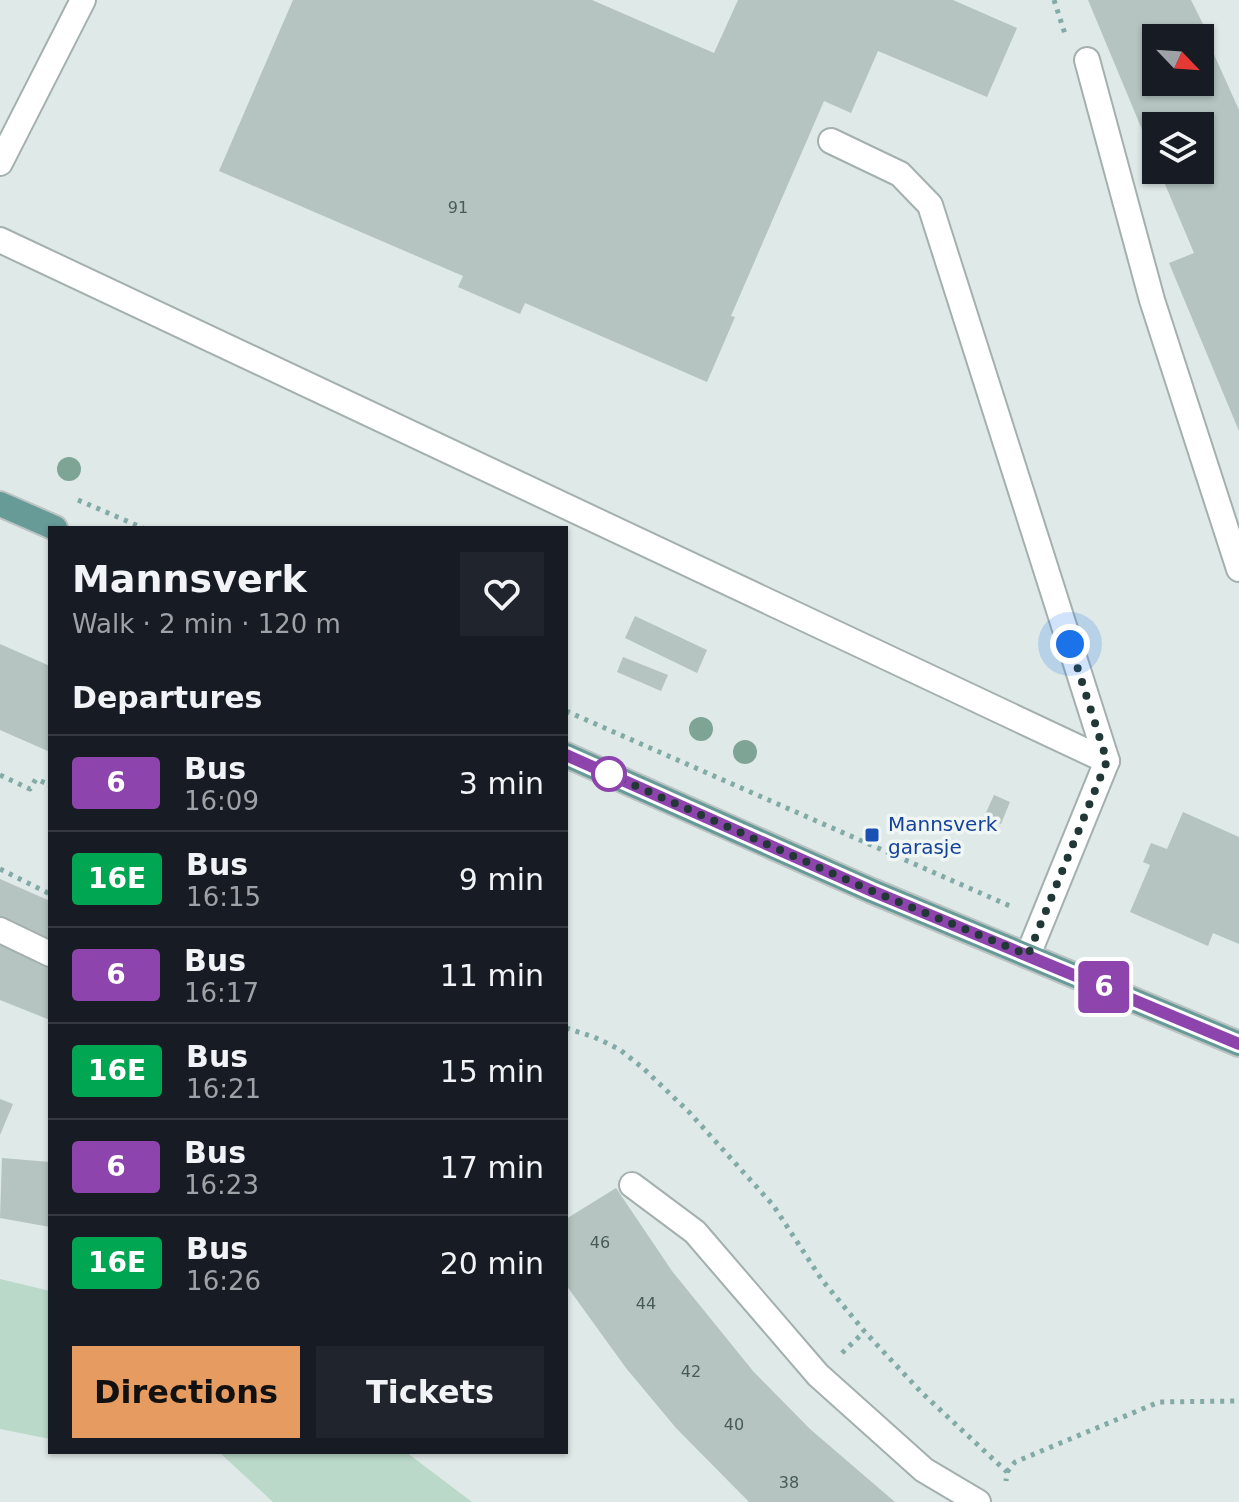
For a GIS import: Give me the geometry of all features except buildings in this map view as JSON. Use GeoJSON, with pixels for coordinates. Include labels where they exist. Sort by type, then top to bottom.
{"type":"FeatureCollection","features":[{"type":"Feature","properties":{"kind":"main road"},"geometry":{"type":"LineString","coordinates":[[0,504],[50,526]]}},
{"type":"Feature","properties":{"kind":"main road"},"geometry":{"type":"LineString","coordinates":[[568,756],[872,891],[1239,1044]]}},
{"type":"Feature","properties":{"kind":"lane"},"geometry":{"type":"LineString","coordinates":[[0,163],[83,0]]}},
{"type":"Feature","properties":{"kind":"lane"},"geometry":{"type":"LineString","coordinates":[[1087,60],[1152,300],[1239,569]]}},
{"type":"Feature","properties":{"kind":"lane"},"geometry":{"type":"LineString","coordinates":[[831,141],[900,174],[930,205],[1107,761],[1028,955]]}},
{"type":"Feature","properties":{"kind":"lane"},"geometry":{"type":"LineString","coordinates":[[0,240],[1107,761]]}},
{"type":"Feature","properties":{"kind":"lane"},"geometry":{"type":"LineString","coordinates":[[0,930],[48,953]]}},
{"type":"Feature","properties":{"kind":"lane"},"geometry":{"type":"LineString","coordinates":[[632,1185],[695,1232],[818,1375],[924,1470],[978,1502]]}},
{"type":"Feature","properties":{"kind":"path"},"geometry":{"type":"LineString","coordinates":[[568,712],[1043,920]]}},
{"type":"Feature","properties":{"kind":"path"},"geometry":{"type":"LineString","coordinates":[[0,775],[30,789],[36,779],[48,784]]}},
{"type":"Feature","properties":{"kind":"path"},"geometry":{"type":"LineString","coordinates":[[0,869],[48,893]]}},
{"type":"Feature","properties":{"kind":"path"},"geometry":{"type":"LineString","coordinates":[[568,1029],[619,1049],[689,1112],[773,1205],[832,1293],[865,1332],[921,1392],[1007,1472]]}},
{"type":"Feature","properties":{"kind":"path"},"geometry":{"type":"LineString","coordinates":[[856,1340],[865,1332]]}},
{"type":"Feature","properties":{"kind":"path"},"geometry":{"type":"LineString","coordinates":[[1005,1487],[1007,1472],[1015,1462],[1159,1402],[1239,1401]]}},
{"type":"Feature","properties":{"kind":"green space"},"geometry":{"type":"Polygon","coordinates":[[[0,1279],[48,1291],[48,1439],[0,1429],[0,1279]]]}},
{"type":"Feature","properties":{"kind":"green space"},"geometry":{"type":"Polygon","coordinates":[[[221,1454],[409,1454],[472,1502],[273,1502],[221,1454]]]}},
{"type":"Feature","properties":{"kind":"bus line","name":"6"},"geometry":{"type":"LineString","coordinates":[[568,756],[872,891],[1239,1044]]}},
{"type":"Feature","properties":{"kind":"place","name":"Mannsverk garasje"},"geometry":{"type":"Point","coordinates":[872,835]}},
{"type":"Feature","properties":{"kind":"route"},"geometry":{"type":"LineString","coordinates":[[609,774],[872,891],[1028,955],[1107,761],[1070,644]]}}]}
